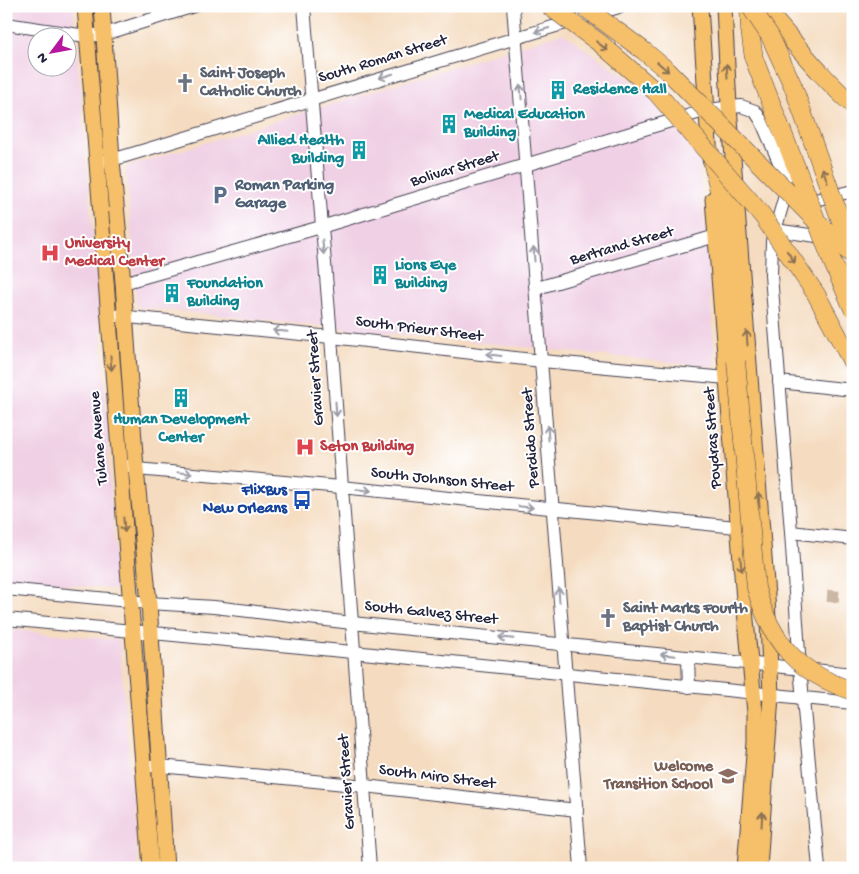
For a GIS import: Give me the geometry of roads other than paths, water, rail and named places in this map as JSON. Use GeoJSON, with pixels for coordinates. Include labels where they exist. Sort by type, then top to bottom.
{"type":"FeatureCollection","features":[{"type":"Feature","properties":{"kind":"highway"},"geometry":{"type":"LineString","coordinates":[[549,6],[600,44],[656,92],[762,215],[816,294],[853,364]]}},
{"type":"Feature","properties":{"kind":"highway"},"geometry":{"type":"LineString","coordinates":[[582,6],[668,71],[825,230],[853,255]]}},
{"type":"Feature","properties":{"kind":"highway"},"geometry":{"type":"LineString","coordinates":[[749,6],[770,36],[793,86],[853,255]]}},
{"type":"Feature","properties":{"kind":"highway"},"geometry":{"type":"LineString","coordinates":[[749,6],[754,59],[832,261],[853,309]]}},
{"type":"Feature","properties":{"kind":"highway"},"geometry":{"type":"LineString","coordinates":[[762,6],[800,51],[853,105]]}},
{"type":"Feature","properties":{"kind":"highway"},"geometry":{"type":"LineString","coordinates":[[710,149],[720,195],[725,232],[756,588],[762,608],[777,638],[798,663],[830,683],[853,691]]}},
{"type":"Feature","properties":{"kind":"main road","name":"Tulane Avenue"},"geometry":{"type":"LineString","coordinates":[[85,6],[151,868]]}},
{"type":"Feature","properties":{"kind":"main road","name":"Tulane Avenue"},"geometry":{"type":"LineString","coordinates":[[102,6],[136,469],[149,603],[166,868]]}},
{"type":"Feature","properties":{"kind":"main road","name":"Poydras Street"},"geometry":{"type":"LineString","coordinates":[[700,6],[738,528],[754,694],[755,742],[745,868]]}},
{"type":"Feature","properties":{"kind":"main road"},"geometry":{"type":"LineString","coordinates":[[724,6],[729,106],[771,665],[771,696],[759,868]]}},
{"type":"Feature","properties":{"kind":"street"},"geometry":{"type":"LineString","coordinates":[[6,24],[86,36],[105,34],[194,6]]}},
{"type":"Feature","properties":{"kind":"street","name":"Gravier Street"},"geometry":{"type":"LineString","coordinates":[[304,6],[331,336],[370,868]]}},
{"type":"Feature","properties":{"kind":"street","name":"Perdido Street"},"geometry":{"type":"LineString","coordinates":[[514,6],[537,288],[562,644],[581,868]]}},
{"type":"Feature","properties":{"kind":"street","name":"South Roman Street"},"geometry":{"type":"LineString","coordinates":[[96,162],[112,160],[622,6]]}},
{"type":"Feature","properties":{"kind":"street","name":"Bolivar Street"},"geometry":{"type":"LineString","coordinates":[[123,283],[321,227],[707,110],[729,106],[741,106],[756,111],[761,120],[785,176],[786,192],[782,208]]}},
{"type":"Feature","properties":{"kind":"street"},"geometry":{"type":"LineString","coordinates":[[819,868],[802,698],[771,256],[782,208],[853,191]]}},
{"type":"Feature","properties":{"kind":"street"},"geometry":{"type":"LineString","coordinates":[[776,230],[853,242]]}},
{"type":"Feature","properties":{"kind":"street","name":"Bertrand Street"},"geometry":{"type":"LineString","coordinates":[[537,288],[716,236]]}},
{"type":"Feature","properties":{"kind":"street","name":"South Prieur Street"},"geometry":{"type":"LineString","coordinates":[[108,315],[331,336],[542,361],[727,378]]}},
{"type":"Feature","properties":{"kind":"street"},"geometry":{"type":"LineString","coordinates":[[779,382],[853,390]]}},
{"type":"Feature","properties":{"kind":"street","name":"South Johnson Street"},"geometry":{"type":"LineString","coordinates":[[119,464],[136,469],[342,487],[761,530]]}},
{"type":"Feature","properties":{"kind":"street"},"geometry":{"type":"LineString","coordinates":[[791,532],[853,539]]}},
{"type":"Feature","properties":{"kind":"street","name":"South Galvez Street"},"geometry":{"type":"LineString","coordinates":[[6,589],[149,603],[214,607],[352,623],[853,674]]}},
{"type":"Feature","properties":{"kind":"street"},"geometry":{"type":"LineString","coordinates":[[6,618],[853,704]]}},
{"type":"Feature","properties":{"kind":"street"},"geometry":{"type":"LineString","coordinates":[[688,657],[689,687]]}},
{"type":"Feature","properties":{"kind":"street","name":"South Miro Street"},"geometry":{"type":"LineString","coordinates":[[144,766],[365,786],[577,810]]}},
{"type":"Feature","properties":{"kind":"tunnel"},"geometry":{"type":"LineString","coordinates":[[827,596],[844,597]]}},
{"type":"Feature","properties":{"kind":"place","name":"Saint Joseph Catholic Church"},"geometry":{"type":"Point","coordinates":[185,83]}},
{"type":"Feature","properties":{"kind":"place","name":"Residence Hall"},"geometry":{"type":"Point","coordinates":[558,90]}},
{"type":"Feature","properties":{"kind":"place","name":"Medical Education Building"},"geometry":{"type":"Point","coordinates":[449,124]}},
{"type":"Feature","properties":{"kind":"place","name":"Allied Health Building"},"geometry":{"type":"Point","coordinates":[359,150]}},
{"type":"Feature","properties":{"kind":"place","name":"Roman Parking Garage"},"geometry":{"type":"Point","coordinates":[220,195]}},
{"type":"Feature","properties":{"kind":"place","name":"University Medical Center"},"geometry":{"type":"Point","coordinates":[50,253]}},
{"type":"Feature","properties":{"kind":"place","name":"Lions Eye Building"},"geometry":{"type":"Point","coordinates":[380,275]}},
{"type":"Feature","properties":{"kind":"place","name":"Foundation Building"},"geometry":{"type":"Point","coordinates":[172,293]}},
{"type":"Feature","properties":{"kind":"place","name":"Human Development Center"},"geometry":{"type":"Point","coordinates":[181,398]}},
{"type":"Feature","properties":{"kind":"place","name":"Seton Building"},"geometry":{"type":"Point","coordinates":[305,447]}},
{"type":"Feature","properties":{"kind":"place","name":"FlixBus New Orleans"},"geometry":{"type":"Point","coordinates":[302,500]}},
{"type":"Feature","properties":{"kind":"place","name":"Saint Marks Fourth Baptist Church"},"geometry":{"type":"Point","coordinates":[608,618]}},
{"type":"Feature","properties":{"kind":"place","name":"Welcome Transition School"},"geometry":{"type":"Point","coordinates":[728,776]}}]}
